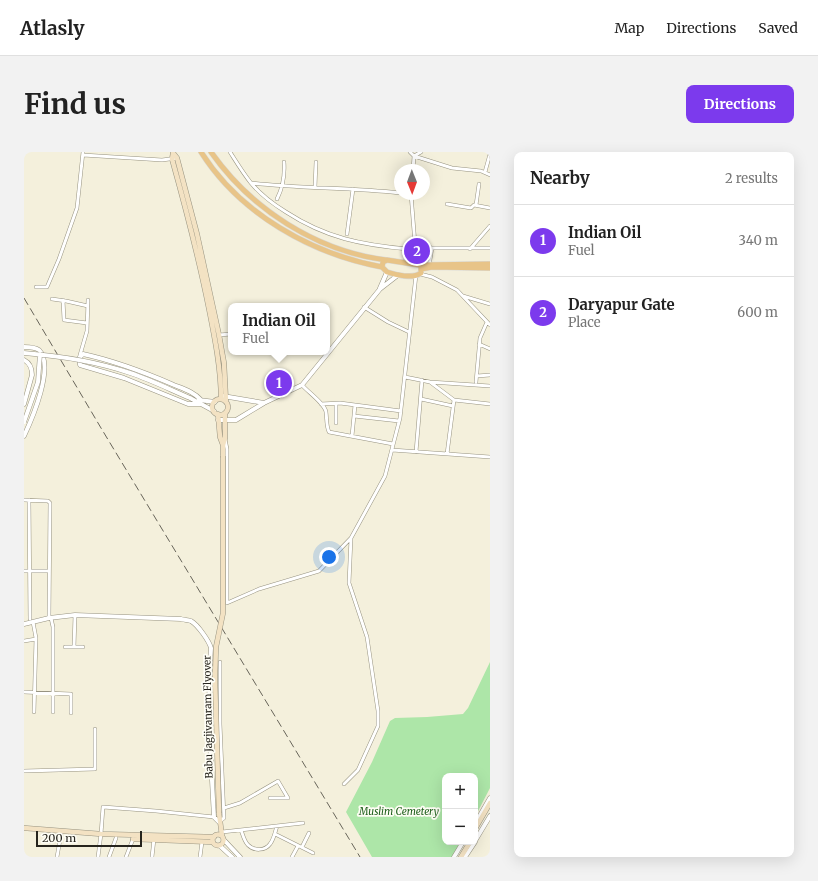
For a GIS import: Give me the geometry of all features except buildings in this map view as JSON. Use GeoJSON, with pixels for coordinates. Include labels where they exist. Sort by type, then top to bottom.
{"type":"FeatureCollection","features":[{"type":"Feature","properties":{"kind":"main road"},"geometry":{"type":"LineString","coordinates":[[201,152],[208,164],[232,192],[261,216],[308,242],[362,262],[382,267],[387,272],[398,275],[419,271],[429,266],[490,264]]}},
{"type":"Feature","properties":{"kind":"main road"},"geometry":{"type":"LineString","coordinates":[[211,152],[226,172],[242,189],[271,213],[288,224],[310,236],[344,250],[371,258],[405,262],[419,271]]}},
{"type":"Feature","properties":{"kind":"main road"},"geometry":{"type":"LineString","coordinates":[[174,156],[199,241],[219,335],[224,363],[222,397]]}},
{"type":"Feature","properties":{"kind":"main road"},"geometry":{"type":"LineString","coordinates":[[174,156],[207,299],[219,361],[222,397],[228,408],[225,413],[225,438],[223,445]]}},
{"type":"Feature","properties":{"kind":"main road"},"geometry":{"type":"LineString","coordinates":[[382,267],[386,260]]}},
{"type":"Feature","properties":{"kind":"main road"},"geometry":{"type":"LineString","coordinates":[[429,266],[490,268]]}},
{"type":"Feature","properties":{"kind":"main road"},"geometry":{"type":"LineString","coordinates":[[222,397],[212,406],[218,420],[220,437],[223,445]]}},
{"type":"Feature","properties":{"kind":"main road"},"geometry":{"type":"LineString","coordinates":[[216,413],[225,413]]}},
{"type":"Feature","properties":{"kind":"main road","name":"Babu Jagjivanram Flyover"},"geometry":{"type":"LineString","coordinates":[[220,846],[223,843],[218,837],[219,814],[215,678],[216,647],[222,612],[223,445]]}},
{"type":"Feature","properties":{"kind":"main road"},"geometry":{"type":"LineString","coordinates":[[478,824],[490,803]]}},
{"type":"Feature","properties":{"kind":"main road"},"geometry":{"type":"LineString","coordinates":[[478,829],[490,808]]}},
{"type":"Feature","properties":{"kind":"main road"},"geometry":{"type":"LineString","coordinates":[[24,829],[133,839],[218,837]]}},
{"type":"Feature","properties":{"kind":"main road"},"geometry":{"type":"LineString","coordinates":[[24,829],[61,834],[154,838],[202,842],[218,837]]}},
{"type":"Feature","properties":{"kind":"main road"},"geometry":{"type":"LineString","coordinates":[[218,837],[217,846],[220,846]]}},
{"type":"Feature","properties":{"kind":"main road"},"geometry":{"type":"LineString","coordinates":[[460,857],[466,845]]}},
{"type":"Feature","properties":{"kind":"street"},"geometry":{"type":"LineString","coordinates":[[230,152],[251,183],[261,194],[275,205],[311,228],[345,240],[374,246],[408,249]]}},
{"type":"Feature","properties":{"kind":"street"},"geometry":{"type":"LineString","coordinates":[[410,152],[414,156],[452,168],[485,172],[490,175]]}},
{"type":"Feature","properties":{"kind":"street"},"geometry":{"type":"LineString","coordinates":[[414,156],[421,152]]}},
{"type":"Feature","properties":{"kind":"street"},"geometry":{"type":"LineString","coordinates":[[36,287],[47,287],[71,226],[77,208],[83,153],[162,160],[174,156]]}},
{"type":"Feature","properties":{"kind":"street"},"geometry":{"type":"LineString","coordinates":[[413,164],[414,156]]}},
{"type":"Feature","properties":{"kind":"street"},"geometry":{"type":"LineString","coordinates":[[485,172],[490,156]]}},
{"type":"Feature","properties":{"kind":"street"},"geometry":{"type":"LineString","coordinates":[[277,199],[283,186],[285,171],[284,162]]}},
{"type":"Feature","properties":{"kind":"street"},"geometry":{"type":"LineString","coordinates":[[315,187],[316,162]]}},
{"type":"Feature","properties":{"kind":"street"},"geometry":{"type":"LineString","coordinates":[[251,183],[283,186],[353,188],[394,192]]}},
{"type":"Feature","properties":{"kind":"street"},"geometry":{"type":"LineString","coordinates":[[476,205],[478,184]]}},
{"type":"Feature","properties":{"kind":"street"},"geometry":{"type":"LineString","coordinates":[[347,234],[353,188]]}},
{"type":"Feature","properties":{"kind":"street"},"geometry":{"type":"LineString","coordinates":[[411,200],[415,244]]}},
{"type":"Feature","properties":{"kind":"street"},"geometry":{"type":"LineString","coordinates":[[447,204],[471,208],[474,205],[490,208]]}},
{"type":"Feature","properties":{"kind":"street"},"geometry":{"type":"LineString","coordinates":[[470,249],[490,226]]}},
{"type":"Feature","properties":{"kind":"street"},"geometry":{"type":"LineString","coordinates":[[405,262],[408,249],[415,244],[432,248],[490,248]]}},
{"type":"Feature","properties":{"kind":"street"},"geometry":{"type":"LineString","coordinates":[[429,266],[432,248]]}},
{"type":"Feature","properties":{"kind":"street"},"geometry":{"type":"LineString","coordinates":[[225,438],[227,449],[227,603],[259,589],[319,571],[351,538],[385,476],[392,450],[401,411],[409,332],[419,271],[457,290],[490,325]]}},
{"type":"Feature","properties":{"kind":"street"},"geometry":{"type":"LineString","coordinates":[[380,289],[387,272]]}},
{"type":"Feature","properties":{"kind":"street"},"geometry":{"type":"LineString","coordinates":[[330,350],[380,289],[398,275]]}},
{"type":"Feature","properties":{"kind":"street"},"geometry":{"type":"LineString","coordinates":[[462,295],[490,304]]}},
{"type":"Feature","properties":{"kind":"street"},"geometry":{"type":"LineString","coordinates":[[52,299],[88,306]]}},
{"type":"Feature","properties":{"kind":"street"},"geometry":{"type":"LineString","coordinates":[[63,300],[64,320],[87,323]]}},
{"type":"Feature","properties":{"kind":"street"},"geometry":{"type":"LineString","coordinates":[[88,300],[87,331],[80,355],[80,366],[124,378],[188,404],[193,405],[201,402]]}},
{"type":"Feature","properties":{"kind":"street"},"geometry":{"type":"LineString","coordinates":[[364,308],[409,332]]}},
{"type":"Feature","properties":{"kind":"street"},"geometry":{"type":"LineString","coordinates":[[476,382],[479,344],[481,334],[487,322]]}},
{"type":"Feature","properties":{"kind":"street"},"geometry":{"type":"LineString","coordinates":[[219,335],[228,334]]}},
{"type":"Feature","properties":{"kind":"street"},"geometry":{"type":"LineString","coordinates":[[479,344],[490,349]]}},
{"type":"Feature","properties":{"kind":"street"},"geometry":{"type":"LineString","coordinates":[[24,347],[32,347],[40,352],[44,372],[39,397],[32,419],[24,436]]}},
{"type":"Feature","properties":{"kind":"street"},"geometry":{"type":"LineString","coordinates":[[24,353],[61,356],[109,366],[132,373],[201,402],[215,402]]}},
{"type":"Feature","properties":{"kind":"street"},"geometry":{"type":"LineString","coordinates":[[24,422],[38,382],[40,354]]}},
{"type":"Feature","properties":{"kind":"street"},"geometry":{"type":"LineString","coordinates":[[80,355],[83,354],[110,360],[140,370],[193,393],[201,402],[216,413]]}},
{"type":"Feature","properties":{"kind":"street"},"geometry":{"type":"LineString","coordinates":[[218,420],[236,420],[264,403],[302,385],[326,355]]}},
{"type":"Feature","properties":{"kind":"street"},"geometry":{"type":"LineString","coordinates":[[24,360],[29,363],[32,371],[30,385],[24,404]]}},
{"type":"Feature","properties":{"kind":"street"},"geometry":{"type":"LineString","coordinates":[[32,371],[44,372]]}},
{"type":"Feature","properties":{"kind":"street"},"geometry":{"type":"LineString","coordinates":[[476,376],[490,375]]}},
{"type":"Feature","properties":{"kind":"street"},"geometry":{"type":"LineString","coordinates":[[405,376],[430,382],[490,386]]}},
{"type":"Feature","properties":{"kind":"street"},"geometry":{"type":"LineString","coordinates":[[416,452],[422,380]]}},
{"type":"Feature","properties":{"kind":"street"},"geometry":{"type":"LineString","coordinates":[[430,382],[454,400],[490,404]]}},
{"type":"Feature","properties":{"kind":"street"},"geometry":{"type":"LineString","coordinates":[[302,385],[326,410],[327,428],[329,432],[393,444]]}},
{"type":"Feature","properties":{"kind":"street"},"geometry":{"type":"LineString","coordinates":[[222,397],[264,403]]}},
{"type":"Feature","properties":{"kind":"street"},"geometry":{"type":"LineString","coordinates":[[421,399],[453,406]]}},
{"type":"Feature","properties":{"kind":"street"},"geometry":{"type":"LineString","coordinates":[[447,454],[454,400]]}},
{"type":"Feature","properties":{"kind":"street"},"geometry":{"type":"LineString","coordinates":[[321,404],[336,403],[401,411]]}},
{"type":"Feature","properties":{"kind":"street"},"geometry":{"type":"LineString","coordinates":[[336,403],[336,423]]}},
{"type":"Feature","properties":{"kind":"street"},"geometry":{"type":"LineString","coordinates":[[352,436],[355,405]]}},
{"type":"Feature","properties":{"kind":"street"},"geometry":{"type":"LineString","coordinates":[[354,416],[399,421]]}},
{"type":"Feature","properties":{"kind":"street"},"geometry":{"type":"LineString","coordinates":[[392,450],[490,457]]}},
{"type":"Feature","properties":{"kind":"street"},"geometry":{"type":"LineString","coordinates":[[24,500],[48,501],[50,503],[49,571],[50,618],[53,627],[53,712]]}},
{"type":"Feature","properties":{"kind":"street"},"geometry":{"type":"LineString","coordinates":[[29,500],[31,620],[36,639],[34,712]]}},
{"type":"Feature","properties":{"kind":"street"},"geometry":{"type":"LineString","coordinates":[[344,784],[358,770],[378,726],[378,711],[367,637],[349,583],[351,538]]}},
{"type":"Feature","properties":{"kind":"street"},"geometry":{"type":"LineString","coordinates":[[24,572],[49,571]]}},
{"type":"Feature","properties":{"kind":"street"},"geometry":{"type":"LineString","coordinates":[[74,615],[74,647]]}},
{"type":"Feature","properties":{"kind":"street"},"geometry":{"type":"LineString","coordinates":[[24,624],[31,620],[74,615],[181,620],[192,622],[200,630],[210,643],[211,648],[211,773],[214,817],[219,823],[224,818],[220,724],[220,662]]}},
{"type":"Feature","properties":{"kind":"street"},"geometry":{"type":"LineString","coordinates":[[24,641],[36,639]]}},
{"type":"Feature","properties":{"kind":"street"},"geometry":{"type":"LineString","coordinates":[[65,646],[83,647]]}},
{"type":"Feature","properties":{"kind":"street"},"geometry":{"type":"LineString","coordinates":[[24,692],[53,692],[71,694],[71,713]]}},
{"type":"Feature","properties":{"kind":"street"},"geometry":{"type":"LineString","coordinates":[[24,771],[95,769],[95,729]]}},
{"type":"Feature","properties":{"kind":"street"},"geometry":{"type":"LineString","coordinates":[[224,808],[240,803],[278,781],[288,798],[270,798]]}},
{"type":"Feature","properties":{"kind":"street"},"geometry":{"type":"LineString","coordinates":[[478,819],[490,798]]}},
{"type":"Feature","properties":{"kind":"street"},"geometry":{"type":"LineString","coordinates":[[98,857],[101,836],[102,809],[105,806],[214,817]]}},
{"type":"Feature","properties":{"kind":"street"},"geometry":{"type":"LineString","coordinates":[[478,837],[490,816]]}},
{"type":"Feature","properties":{"kind":"street"},"geometry":{"type":"LineString","coordinates":[[218,837],[242,830],[303,823]]}},
{"type":"Feature","properties":{"kind":"street"},"geometry":{"type":"LineString","coordinates":[[242,830],[244,840],[248,845],[254,849],[263,849],[270,845],[277,826]]}},
{"type":"Feature","properties":{"kind":"street"},"geometry":{"type":"LineString","coordinates":[[57,857],[61,834]]}},
{"type":"Feature","properties":{"kind":"street"},"geometry":{"type":"LineString","coordinates":[[275,834],[313,853]]}},
{"type":"Feature","properties":{"kind":"street"},"geometry":{"type":"LineString","coordinates":[[302,847],[309,834]]}},
{"type":"Feature","properties":{"kind":"street"},"geometry":{"type":"LineString","coordinates":[[218,837],[240,857]]}},
{"type":"Feature","properties":{"kind":"street"},"geometry":{"type":"LineString","coordinates":[[109,857],[116,838]]}},
{"type":"Feature","properties":{"kind":"street"},"geometry":{"type":"LineString","coordinates":[[152,857],[154,838]]}},
{"type":"Feature","properties":{"kind":"street"},"geometry":{"type":"LineString","coordinates":[[126,857],[133,839]]}},
{"type":"Feature","properties":{"kind":"street"},"geometry":{"type":"LineString","coordinates":[[200,857],[202,842]]}},
{"type":"Feature","properties":{"kind":"street"},"geometry":{"type":"LineString","coordinates":[[454,857],[461,845]]}},
{"type":"Feature","properties":{"kind":"street"},"geometry":{"type":"LineString","coordinates":[[465,857],[473,845]]}},
{"type":"Feature","properties":{"kind":"street"},"geometry":{"type":"LineString","coordinates":[[220,846],[232,857]]}},
{"type":"Feature","properties":{"kind":"street"},"geometry":{"type":"LineString","coordinates":[[292,857],[298,846]]}},
{"type":"Feature","properties":{"kind":"green space","name":"Muslim Cemetery"},"geometry":{"type":"Polygon","coordinates":[[[490,662],[490,788],[478,811],[478,773],[442,773],[442,845],[460,845],[454,857],[372,857],[346,812],[372,762],[390,721],[395,718],[463,714],[468,708],[490,662]]]}},
{"type":"Feature","properties":{"kind":"railway"},"geometry":{"type":"LineString","coordinates":[[24,298],[360,857]]}},
{"type":"Feature","properties":{"kind":"place","name":"Daryapur Gate"},"geometry":{"type":"Point","coordinates":[417,251]}},
{"type":"Feature","properties":{"kind":"place","name":"Indian Oil"},"geometry":{"type":"Point","coordinates":[279,383]}}]}
